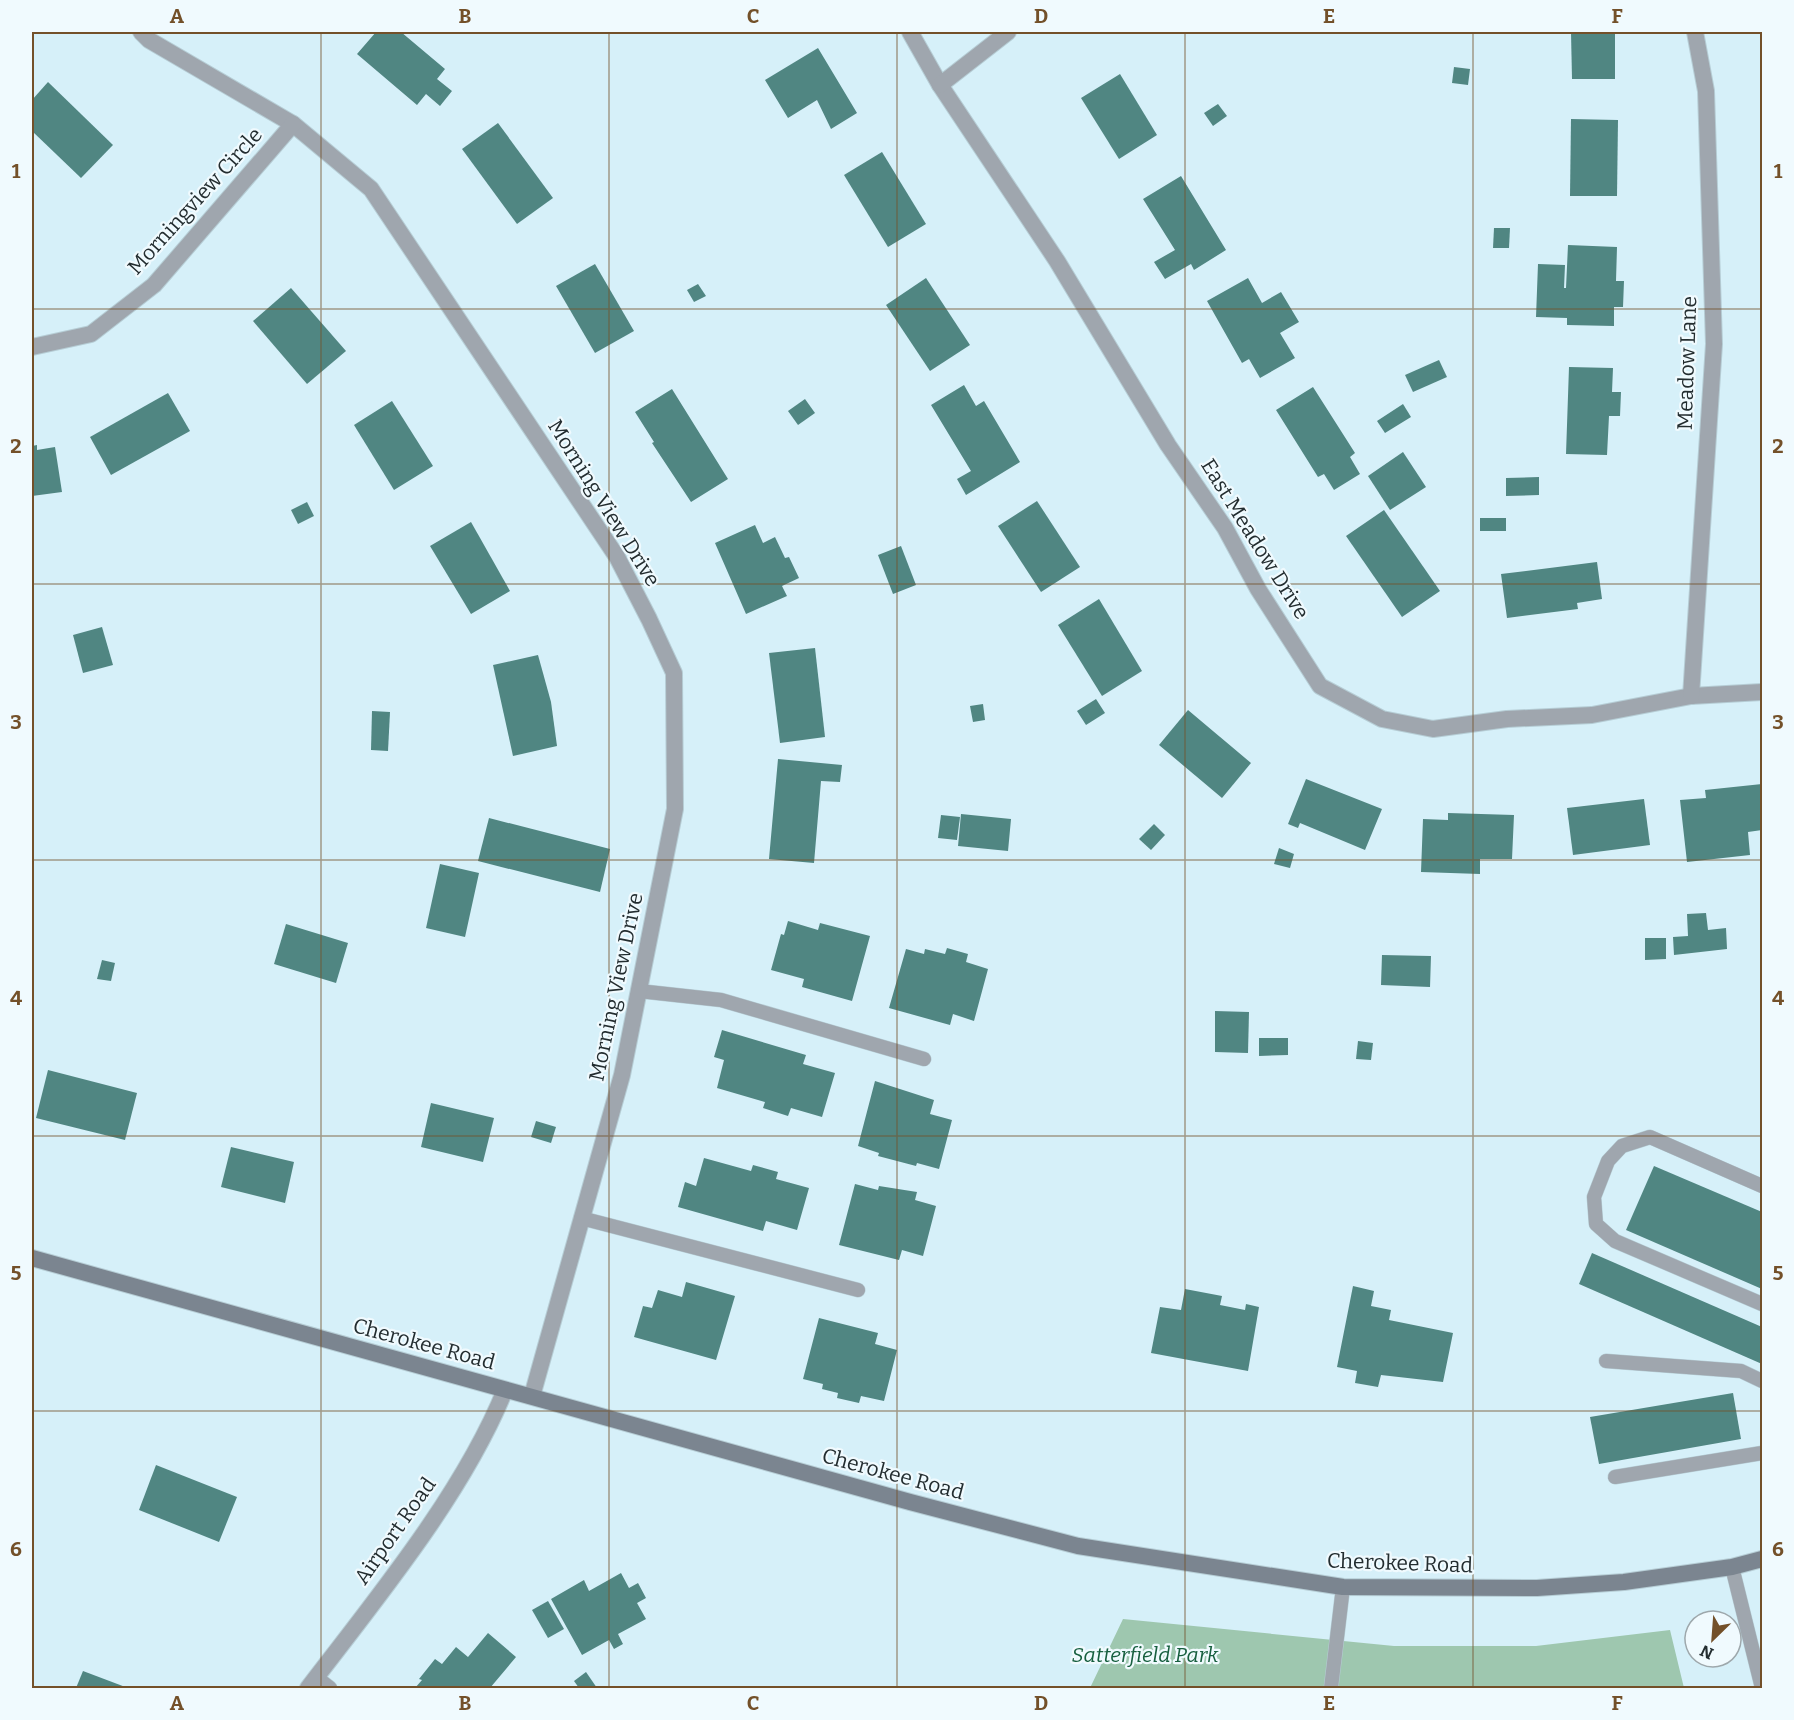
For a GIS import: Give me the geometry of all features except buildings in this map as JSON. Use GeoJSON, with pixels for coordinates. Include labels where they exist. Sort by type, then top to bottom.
{"type":"FeatureCollection","features":[{"type":"Feature","properties":{"kind":"main road","name":"Cherokee Road"},"geometry":{"type":"LineString","coordinates":[[32,1258],[1078,1546],[1343,1587],[1537,1588],[1624,1582],[1732,1567],[1762,1559]]}},
{"type":"Feature","properties":{"kind":"street","name":"Morning View Drive"},"geometry":{"type":"LineString","coordinates":[[141,32],[149,40],[293,124],[371,189],[616,557],[674,673],[675,809],[622,1075],[532,1396]]}},
{"type":"Feature","properties":{"kind":"street","name":"East Meadow Drive"},"geometry":{"type":"LineString","coordinates":[[910,32],[940,86],[1057,261],[1168,446],[1226,528],[1258,589],[1320,686],[1382,719],[1433,729],[1507,719],[1592,715],[1691,696],[1762,692]]}},
{"type":"Feature","properties":{"kind":"street"},"geometry":{"type":"LineString","coordinates":[[940,86],[1008,32]]}},
{"type":"Feature","properties":{"kind":"street","name":"Meadow Lane"},"geometry":{"type":"LineString","coordinates":[[1691,696],[1714,344],[1706,90],[1695,32]]}},
{"type":"Feature","properties":{"kind":"street","name":"Morningview Circle"},"geometry":{"type":"LineString","coordinates":[[32,347],[91,334],[154,285],[293,124]]}},
{"type":"Feature","properties":{"kind":"street","name":"Airport Road"},"geometry":{"type":"LineString","coordinates":[[312,1683],[368,1610],[443,1502],[489,1431],[505,1390]]}},
{"type":"Feature","properties":{"kind":"lane"},"geometry":{"type":"LineString","coordinates":[[639,991],[721,1000],[924,1059]]}},
{"type":"Feature","properties":{"kind":"lane"},"geometry":{"type":"LineString","coordinates":[[1762,1185],[1650,1137],[1622,1146],[1608,1161],[1593,1197],[1596,1224],[1615,1241],[1762,1304]]}},
{"type":"Feature","properties":{"kind":"lane"},"geometry":{"type":"LineString","coordinates":[[581,1218],[858,1290]]}},
{"type":"Feature","properties":{"kind":"lane"},"geometry":{"type":"LineString","coordinates":[[1606,1361],[1740,1371],[1762,1381]]}},
{"type":"Feature","properties":{"kind":"lane"},"geometry":{"type":"LineString","coordinates":[[1615,1477],[1762,1453]]}},
{"type":"Feature","properties":{"kind":"lane"},"geometry":{"type":"LineString","coordinates":[[1732,1567],[1759,1660],[1762,1689]]}},
{"type":"Feature","properties":{"kind":"lane"},"geometry":{"type":"LineString","coordinates":[[1331,1689],[1343,1587]]}},
{"type":"Feature","properties":{"kind":"lane"},"geometry":{"type":"LineString","coordinates":[[312,1683],[330,1689]]}},
{"type":"Feature","properties":{"kind":"green space","name":"Satterfield Park"},"geometry":{"type":"Polygon","coordinates":[[[1123,1619],[1394,1646],[1536,1646],[1670,1630],[1684,1688],[1090,1688],[1123,1619]]]}}]}
